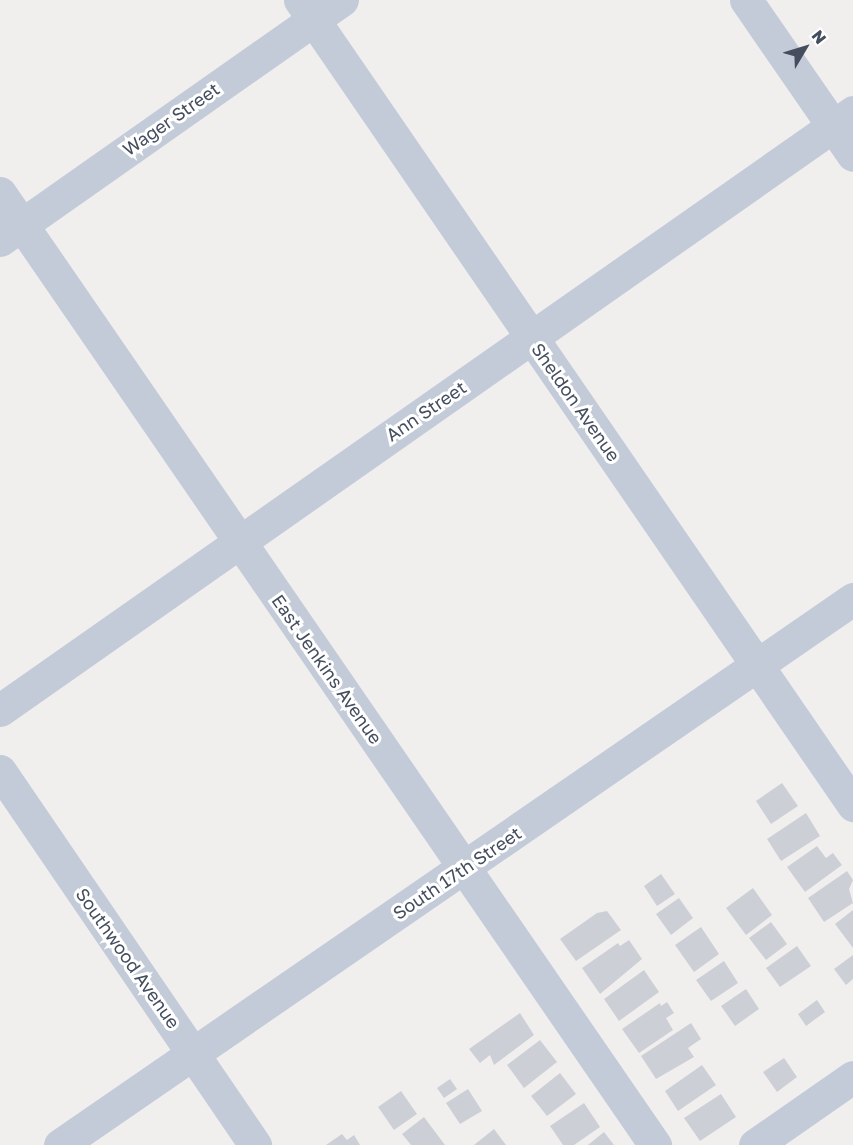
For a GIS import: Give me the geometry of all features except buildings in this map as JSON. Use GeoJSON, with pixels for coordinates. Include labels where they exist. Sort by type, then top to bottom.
{"type":"FeatureCollection","features":[{"type":"Feature","properties":{"kind":"street","name":"Wager Street"},"geometry":{"type":"LineString","coordinates":[[11,232],[306,10],[342,0]]}},
{"type":"Feature","properties":{"kind":"street"},"geometry":{"type":"LineString","coordinates":[[746,0],[843,119],[853,155]]}},
{"type":"Feature","properties":{"kind":"street","name":"Sheldon Avenue"},"geometry":{"type":"LineString","coordinates":[[306,10],[853,805]]}},
{"type":"Feature","properties":{"kind":"street","name":"Ann Street"},"geometry":{"type":"LineString","coordinates":[[0,710],[240,543],[383,439],[533,339],[843,119]]}},
{"type":"Feature","properties":{"kind":"street","name":"East Jenkins Avenue"},"geometry":{"type":"LineString","coordinates":[[0,193],[11,232],[240,543],[655,1145]]}},
{"type":"Feature","properties":{"kind":"street","name":"South 17th Street"},"geometry":{"type":"LineString","coordinates":[[60,1145],[853,599]]}},
{"type":"Feature","properties":{"kind":"street","name":"Southwood Avenue"},"geometry":{"type":"LineString","coordinates":[[0,771],[255,1145]]}},
{"type":"Feature","properties":{"kind":"street"},"geometry":{"type":"LineString","coordinates":[[755,1145],[853,1077]]}}]}
